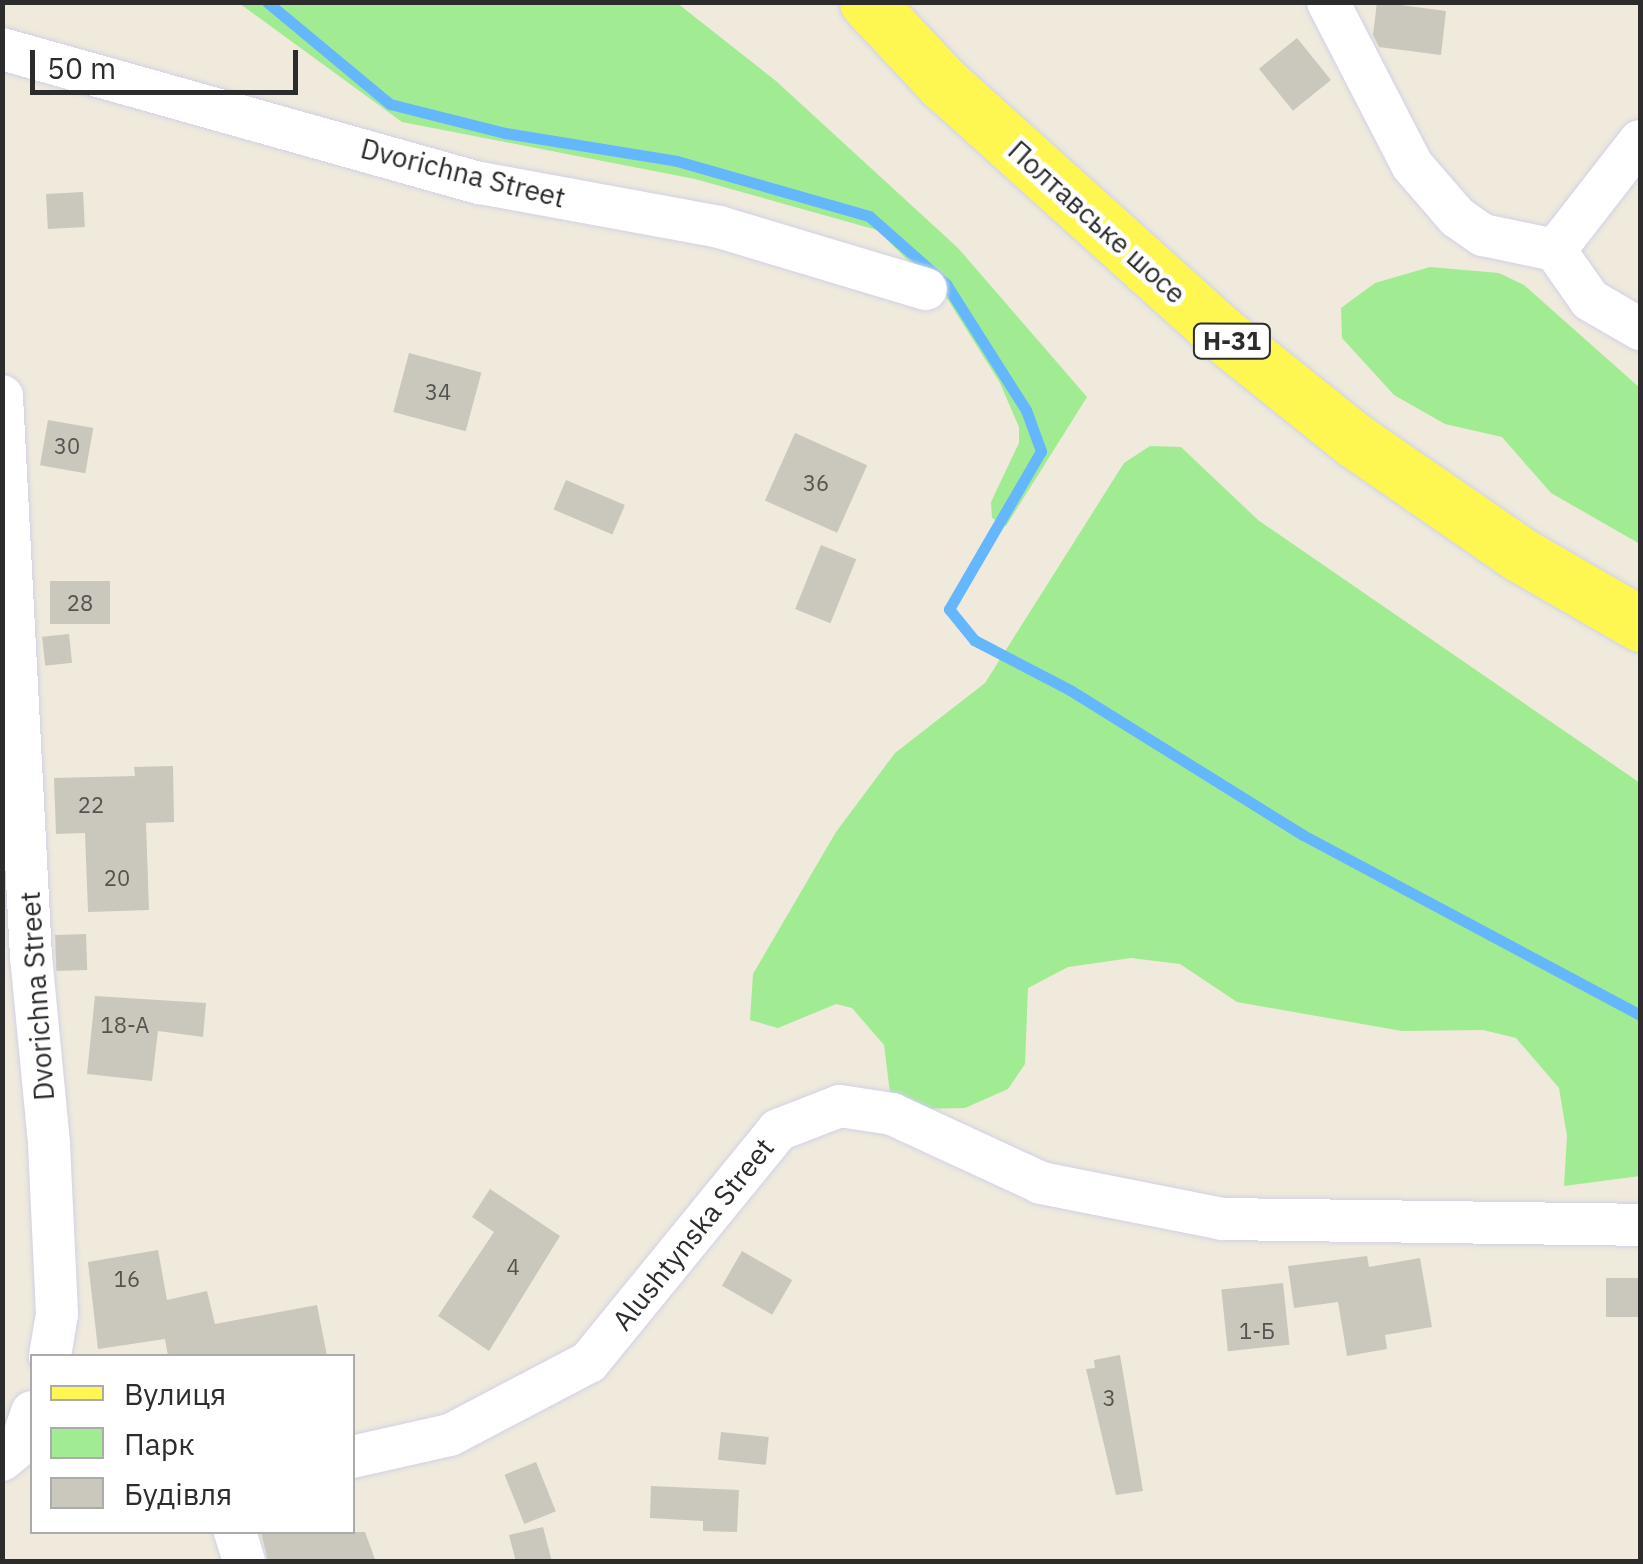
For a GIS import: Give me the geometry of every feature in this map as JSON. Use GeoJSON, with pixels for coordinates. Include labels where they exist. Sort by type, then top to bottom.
{"type":"FeatureCollection","features":[{"type":"Feature","properties":{"kind":"main road","name":"Полтавське шосе"},"geometry":{"type":"LineString","coordinates":[[867,2],[943,83],[1294,392],[1518,554],[1640,624]]}},
{"type":"Feature","properties":{"kind":"street"},"geometry":{"type":"LineString","coordinates":[[1328,2],[1412,166],[1457,216],[1483,235],[1556,250],[1590,300],[1640,329]]}},
{"type":"Feature","properties":{"kind":"street","name":"Dvorichna Street"},"geometry":{"type":"LineString","coordinates":[[2,49],[480,183],[719,227],[926,290]]}},
{"type":"Feature","properties":{"kind":"street"},"geometry":{"type":"LineString","coordinates":[[1556,250],[1640,141]]}},
{"type":"Feature","properties":{"kind":"street","name":"Dvorichna Street"},"geometry":{"type":"LineString","coordinates":[[2,396],[31,956],[50,1163],[57,1314],[50,1354]]}},
{"type":"Feature","properties":{"kind":"street","name":"Alushtynska Street"},"geometry":{"type":"LineString","coordinates":[[355,1456],[450,1435],[589,1362],[778,1130],[840,1106],[892,1114],[1041,1183],[1222,1220],[1640,1225]]}},
{"type":"Feature","properties":{"kind":"street"},"geometry":{"type":"LineString","coordinates":[[236,1534],[244,1562]]}},
{"type":"Feature","properties":{"kind":"green space"},"geometry":{"type":"Polygon","coordinates":[[[239,3],[677,3],[776,81],[958,248],[1087,397],[1006,526],[992,518],[991,502],[1019,443],[1019,427],[1000,383],[948,300],[877,230],[695,179],[402,122],[239,3]]]}},
{"type":"Feature","properties":{"kind":"green space"},"geometry":{"type":"Polygon","coordinates":[[[1430,267],[1499,273],[1524,285],[1640,388],[1640,544],[1551,493],[1502,437],[1445,424],[1394,395],[1342,338],[1341,308],[1375,283],[1430,267]]]}},
{"type":"Feature","properties":{"kind":"green space"},"geometry":{"type":"Polygon","coordinates":[[[1150,446],[1181,447],[1258,520],[1640,783],[1640,1176],[1564,1186],[1567,1136],[1559,1088],[1516,1038],[1483,1030],[1402,1031],[1237,1002],[1180,964],[1131,958],[1068,967],[1028,988],[1025,1064],[1008,1089],[965,1108],[918,1109],[890,1093],[884,1045],[852,1008],[836,1004],[778,1028],[750,1020],[753,974],[836,832],[895,753],[985,683],[1124,463],[1150,446]]]}},
{"type":"Feature","properties":{"kind":"building"},"geometry":{"type":"Polygon","coordinates":[[[1377,2],[1446,11],[1441,55],[1379,47],[1373,35],[1377,2]]]}},
{"type":"Feature","properties":{"kind":"building"},"geometry":{"type":"Polygon","coordinates":[[[1297,38],[1331,80],[1293,111],[1259,69],[1297,38]]]}},
{"type":"Feature","properties":{"kind":"building"},"geometry":{"type":"Polygon","coordinates":[[[83,192],[85,227],[48,229],[46,194],[83,192]]]}},
{"type":"Feature","properties":{"kind":"building"},"geometry":{"type":"Polygon","coordinates":[[[409,353],[481,372],[466,431],[393,412],[409,353]]]}},
{"type":"Feature","properties":{"kind":"building"},"geometry":{"type":"Polygon","coordinates":[[[48,420],[93,428],[85,473],[40,465],[48,420]]]}},
{"type":"Feature","properties":{"kind":"building"},"geometry":{"type":"Polygon","coordinates":[[[795,433],[867,465],[837,533],[765,501],[795,433]]]}},
{"type":"Feature","properties":{"kind":"building"},"geometry":{"type":"Polygon","coordinates":[[[566,480],[625,505],[612,534],[553,509],[566,480]]]}},
{"type":"Feature","properties":{"kind":"building"},"geometry":{"type":"Polygon","coordinates":[[[821,545],[856,559],[830,623],[795,609],[821,545]]]}},
{"type":"Feature","properties":{"kind":"building"},"geometry":{"type":"Polygon","coordinates":[[[50,581],[110,581],[110,624],[50,624],[50,581]]]}},
{"type":"Feature","properties":{"kind":"building"},"geometry":{"type":"Polygon","coordinates":[[[69,634],[72,663],[45,666],[42,637],[69,634]]]}},
{"type":"Feature","properties":{"kind":"building"},"geometry":{"type":"Polygon","coordinates":[[[173,766],[174,822],[146,823],[149,910],[88,912],[85,833],[56,834],[54,778],[135,776],[134,767],[173,766]]]}},
{"type":"Feature","properties":{"kind":"building"},"geometry":{"type":"Polygon","coordinates":[[[86,934],[87,970],[56,971],[55,935],[86,934]]]}},
{"type":"Feature","properties":{"kind":"building"},"geometry":{"type":"Polygon","coordinates":[[[95,996],[206,1003],[203,1037],[158,1031],[152,1081],[87,1074],[95,996]]]}},
{"type":"Feature","properties":{"kind":"building"},"geometry":{"type":"Polygon","coordinates":[[[490,1189],[560,1236],[489,1351],[438,1316],[494,1232],[472,1217],[490,1189]]]}},
{"type":"Feature","properties":{"kind":"building"},"geometry":{"type":"Polygon","coordinates":[[[158,1250],[167,1300],[207,1291],[215,1324],[317,1305],[327,1354],[168,1354],[165,1339],[98,1349],[88,1262],[158,1250]]]}},
{"type":"Feature","properties":{"kind":"building"},"geometry":{"type":"Polygon","coordinates":[[[742,1251],[792,1280],[772,1315],[722,1286],[742,1251]]]}},
{"type":"Feature","properties":{"kind":"building"},"geometry":{"type":"Polygon","coordinates":[[[1367,1256],[1369,1267],[1420,1258],[1432,1327],[1385,1335],[1387,1349],[1347,1356],[1338,1302],[1294,1308],[1288,1266],[1367,1256]]]}},
{"type":"Feature","properties":{"kind":"building"},"geometry":{"type":"Polygon","coordinates":[[[1606,1278],[1640,1278],[1640,1317],[1606,1317],[1606,1278]]]}},
{"type":"Feature","properties":{"kind":"building"},"geometry":{"type":"Polygon","coordinates":[[[1283,1283],[1289,1345],[1228,1351],[1221,1289],[1283,1283]]]}},
{"type":"Feature","properties":{"kind":"building"},"geometry":{"type":"Polygon","coordinates":[[[1120,1355],[1143,1491],[1116,1495],[1086,1369],[1095,1368],[1094,1360],[1120,1355]]]}},
{"type":"Feature","properties":{"kind":"building"},"geometry":{"type":"Polygon","coordinates":[[[721,1432],[769,1437],[766,1465],[718,1460],[721,1432]]]}},
{"type":"Feature","properties":{"kind":"building"},"geometry":{"type":"Polygon","coordinates":[[[536,1462],[556,1511],[524,1524],[504,1475],[536,1462]]]}},
{"type":"Feature","properties":{"kind":"building"},"geometry":{"type":"Polygon","coordinates":[[[651,1486],[739,1490],[737,1532],[703,1531],[703,1521],[650,1518],[651,1486]]]}},
{"type":"Feature","properties":{"kind":"building"},"geometry":{"type":"Polygon","coordinates":[[[543,1527],[552,1562],[516,1562],[509,1535],[543,1527]]]}},
{"type":"Feature","properties":{"kind":"building"},"geometry":{"type":"Polygon","coordinates":[[[365,1532],[376,1562],[268,1562],[261,1534],[365,1532]]]}},
{"type":"Feature","properties":{"kind":"waterway"},"geometry":{"type":"LineString","coordinates":[[267,2],[390,104],[505,133],[677,161],[869,216],[946,284],[1026,410],[1041,451],[949,609],[974,640],[1070,690],[1303,835],[1640,1015]]}}]}
